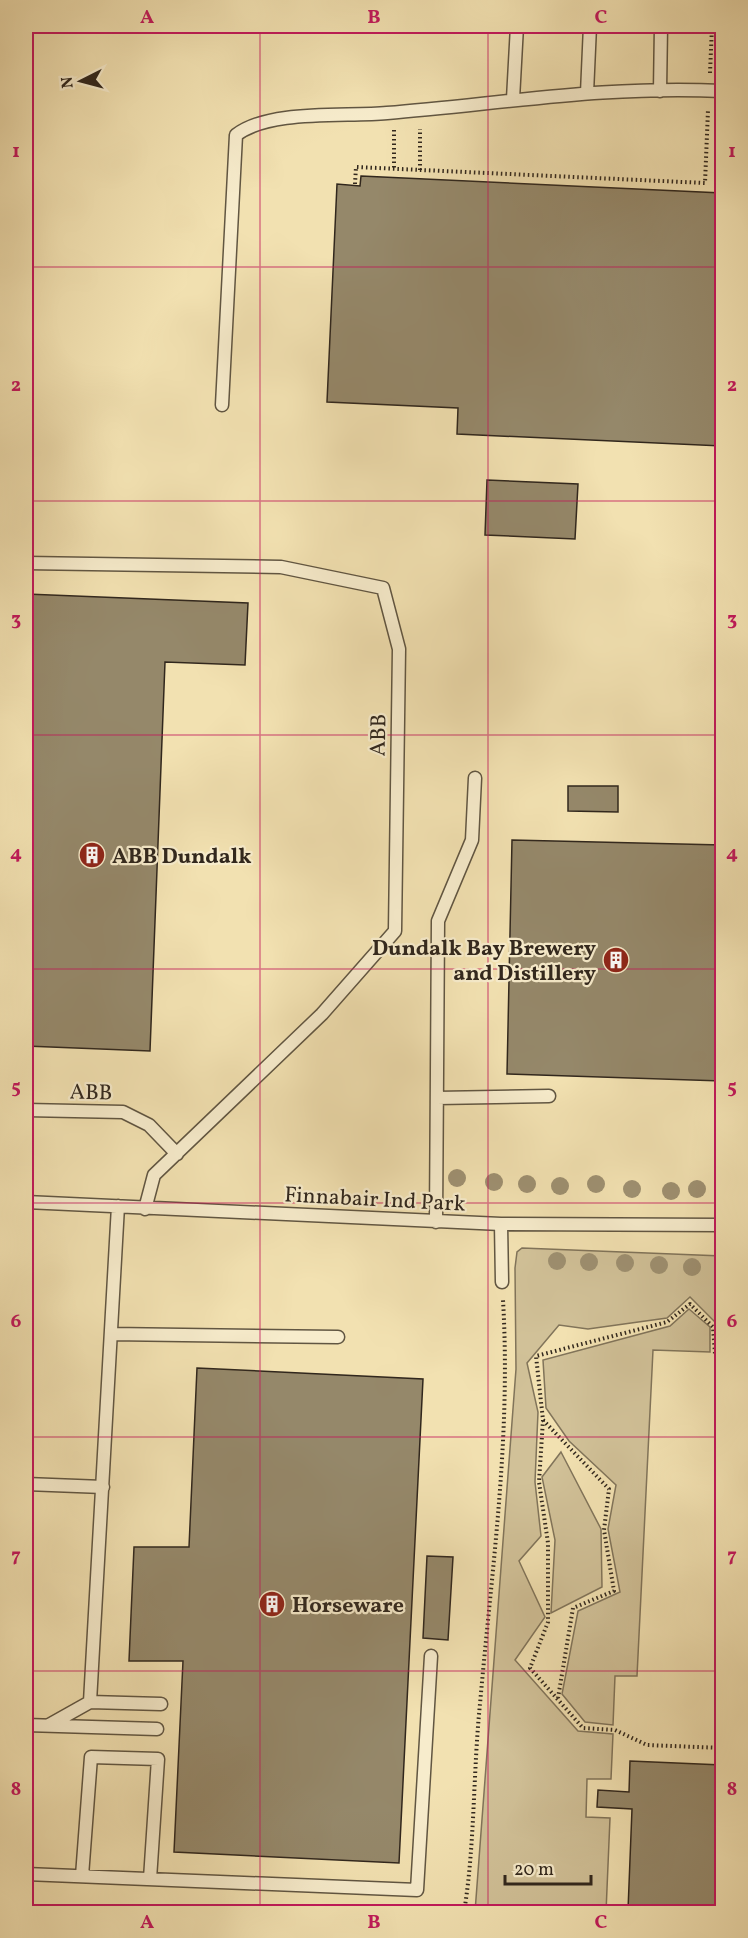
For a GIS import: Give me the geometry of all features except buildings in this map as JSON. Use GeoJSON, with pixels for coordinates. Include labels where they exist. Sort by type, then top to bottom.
{"type":"FeatureCollection","features":[{"type":"Feature","properties":{"kind":"lane"},"geometry":{"type":"LineString","coordinates":[[513,99],[517,26]]}},
{"type":"Feature","properties":{"kind":"lane"},"geometry":{"type":"LineString","coordinates":[[587,93],[590,26]]}},
{"type":"Feature","properties":{"kind":"lane"},"geometry":{"type":"LineString","coordinates":[[660,92],[661,26]]}},
{"type":"Feature","properties":{"kind":"lane"},"geometry":{"type":"LineString","coordinates":[[222,405],[236,135],[248,126],[267,122],[420,110],[587,93],[723,91]]}},
{"type":"Feature","properties":{"kind":"lane","name":"ABB"},"geometry":{"type":"LineString","coordinates":[[26,563],[281,567],[383,588],[399,649],[395,931],[322,1014],[154,1175],[145,1209]]}},
{"type":"Feature","properties":{"kind":"lane"},"geometry":{"type":"LineString","coordinates":[[436,1222],[438,921],[472,840],[475,778]]}},
{"type":"Feature","properties":{"kind":"lane"},"geometry":{"type":"LineString","coordinates":[[437,1098],[549,1096]]}},
{"type":"Feature","properties":{"kind":"lane","name":"ABB"},"geometry":{"type":"LineString","coordinates":[[26,1110],[123,1112],[148,1125],[177,1154]]}},
{"type":"Feature","properties":{"kind":"lane","name":"Finnabair Ind Park"},"geometry":{"type":"LineString","coordinates":[[26,1202],[436,1222],[723,1225]]}},
{"type":"Feature","properties":{"kind":"lane"},"geometry":{"type":"LineString","coordinates":[[90,1702],[118,1206]]}},
{"type":"Feature","properties":{"kind":"lane"},"geometry":{"type":"LineString","coordinates":[[501,1224],[502,1281]]}},
{"type":"Feature","properties":{"kind":"lane"},"geometry":{"type":"LineString","coordinates":[[111,1334],[338,1337]]}},
{"type":"Feature","properties":{"kind":"lane"},"geometry":{"type":"LineString","coordinates":[[26,1485],[103,1487]]}},
{"type":"Feature","properties":{"kind":"lane"},"geometry":{"type":"LineString","coordinates":[[26,1874],[417,1890],[431,1656]]}},
{"type":"Feature","properties":{"kind":"lane"},"geometry":{"type":"LineString","coordinates":[[48,1725],[90,1702],[162,1704]]}},
{"type":"Feature","properties":{"kind":"lane"},"geometry":{"type":"LineString","coordinates":[[26,1725],[158,1729]]}},
{"type":"Feature","properties":{"kind":"lane"},"geometry":{"type":"LineString","coordinates":[[82,1876],[91,1756],[158,1759],[150,1879]]}},
{"type":"Feature","properties":{"kind":"path"},"geometry":{"type":"LineString","coordinates":[[355,184],[356,167],[705,183],[712,26]]}},
{"type":"Feature","properties":{"kind":"path"},"geometry":{"type":"LineString","coordinates":[[420,110],[420,170]]}},
{"type":"Feature","properties":{"kind":"path"},"geometry":{"type":"LineString","coordinates":[[394,112],[394,169]]}},
{"type":"Feature","properties":{"kind":"path"},"geometry":{"type":"LineString","coordinates":[[464,1912],[480,1703],[501,1502],[507,1396],[502,1281]]}},
{"type":"Feature","properties":{"kind":"path"},"geometry":{"type":"LineString","coordinates":[[723,1370],[715,1354],[713,1327],[690,1304],[668,1322],[536,1356],[543,1420],[539,1482],[548,1544],[548,1622],[530,1668],[584,1728],[615,1730],[647,1745],[723,1749]]}},
{"type":"Feature","properties":{"kind":"path"},"geometry":{"type":"LineString","coordinates":[[543,1420],[609,1489],[604,1530],[614,1591],[573,1608],[558,1699]]}},
{"type":"Feature","properties":{"kind":"path"},"geometry":{"type":"LineString","coordinates":[[720,1645],[723,1578]]}},
{"type":"Feature","properties":{"kind":"shaded area"},"geometry":{"type":"Polygon","coordinates":[[[522,1248],[722,1256],[722,1352],[716,1323],[690,1297],[667,1318],[588,1329],[559,1325],[527,1363],[538,1412],[535,1482],[541,1536],[519,1561],[545,1617],[515,1660],[578,1731],[613,1734],[611,1779],[587,1779],[586,1817],[610,1818],[606,1912],[475,1912],[516,1369],[515,1268],[517,1252],[522,1248]]]}},
{"type":"Feature","properties":{"kind":"shaded area"},"geometry":{"type":"Polygon","coordinates":[[[689,1309],[710,1327],[710,1352],[653,1350],[637,1676],[615,1676],[613,1725],[585,1722],[562,1694],[578,1611],[620,1592],[608,1529],[616,1485],[569,1441],[546,1408],[543,1360],[670,1326],[689,1309]]]}},
{"type":"Feature","properties":{"kind":"shaded area"},"geometry":{"type":"Polygon","coordinates":[[[561,1452],[601,1529],[602,1587],[551,1613],[555,1540],[542,1477],[561,1452]]]}},
{"type":"Feature","properties":{"kind":"place","name":"ABB Dundalk"},"geometry":{"type":"Point","coordinates":[92,855]}},
{"type":"Feature","properties":{"kind":"place","name":"Dundalk Bay Brewery and Distillery"},"geometry":{"type":"Point","coordinates":[616,960]}},
{"type":"Feature","properties":{"kind":"place","name":"Horseware"},"geometry":{"type":"Point","coordinates":[272,1604]}}]}
